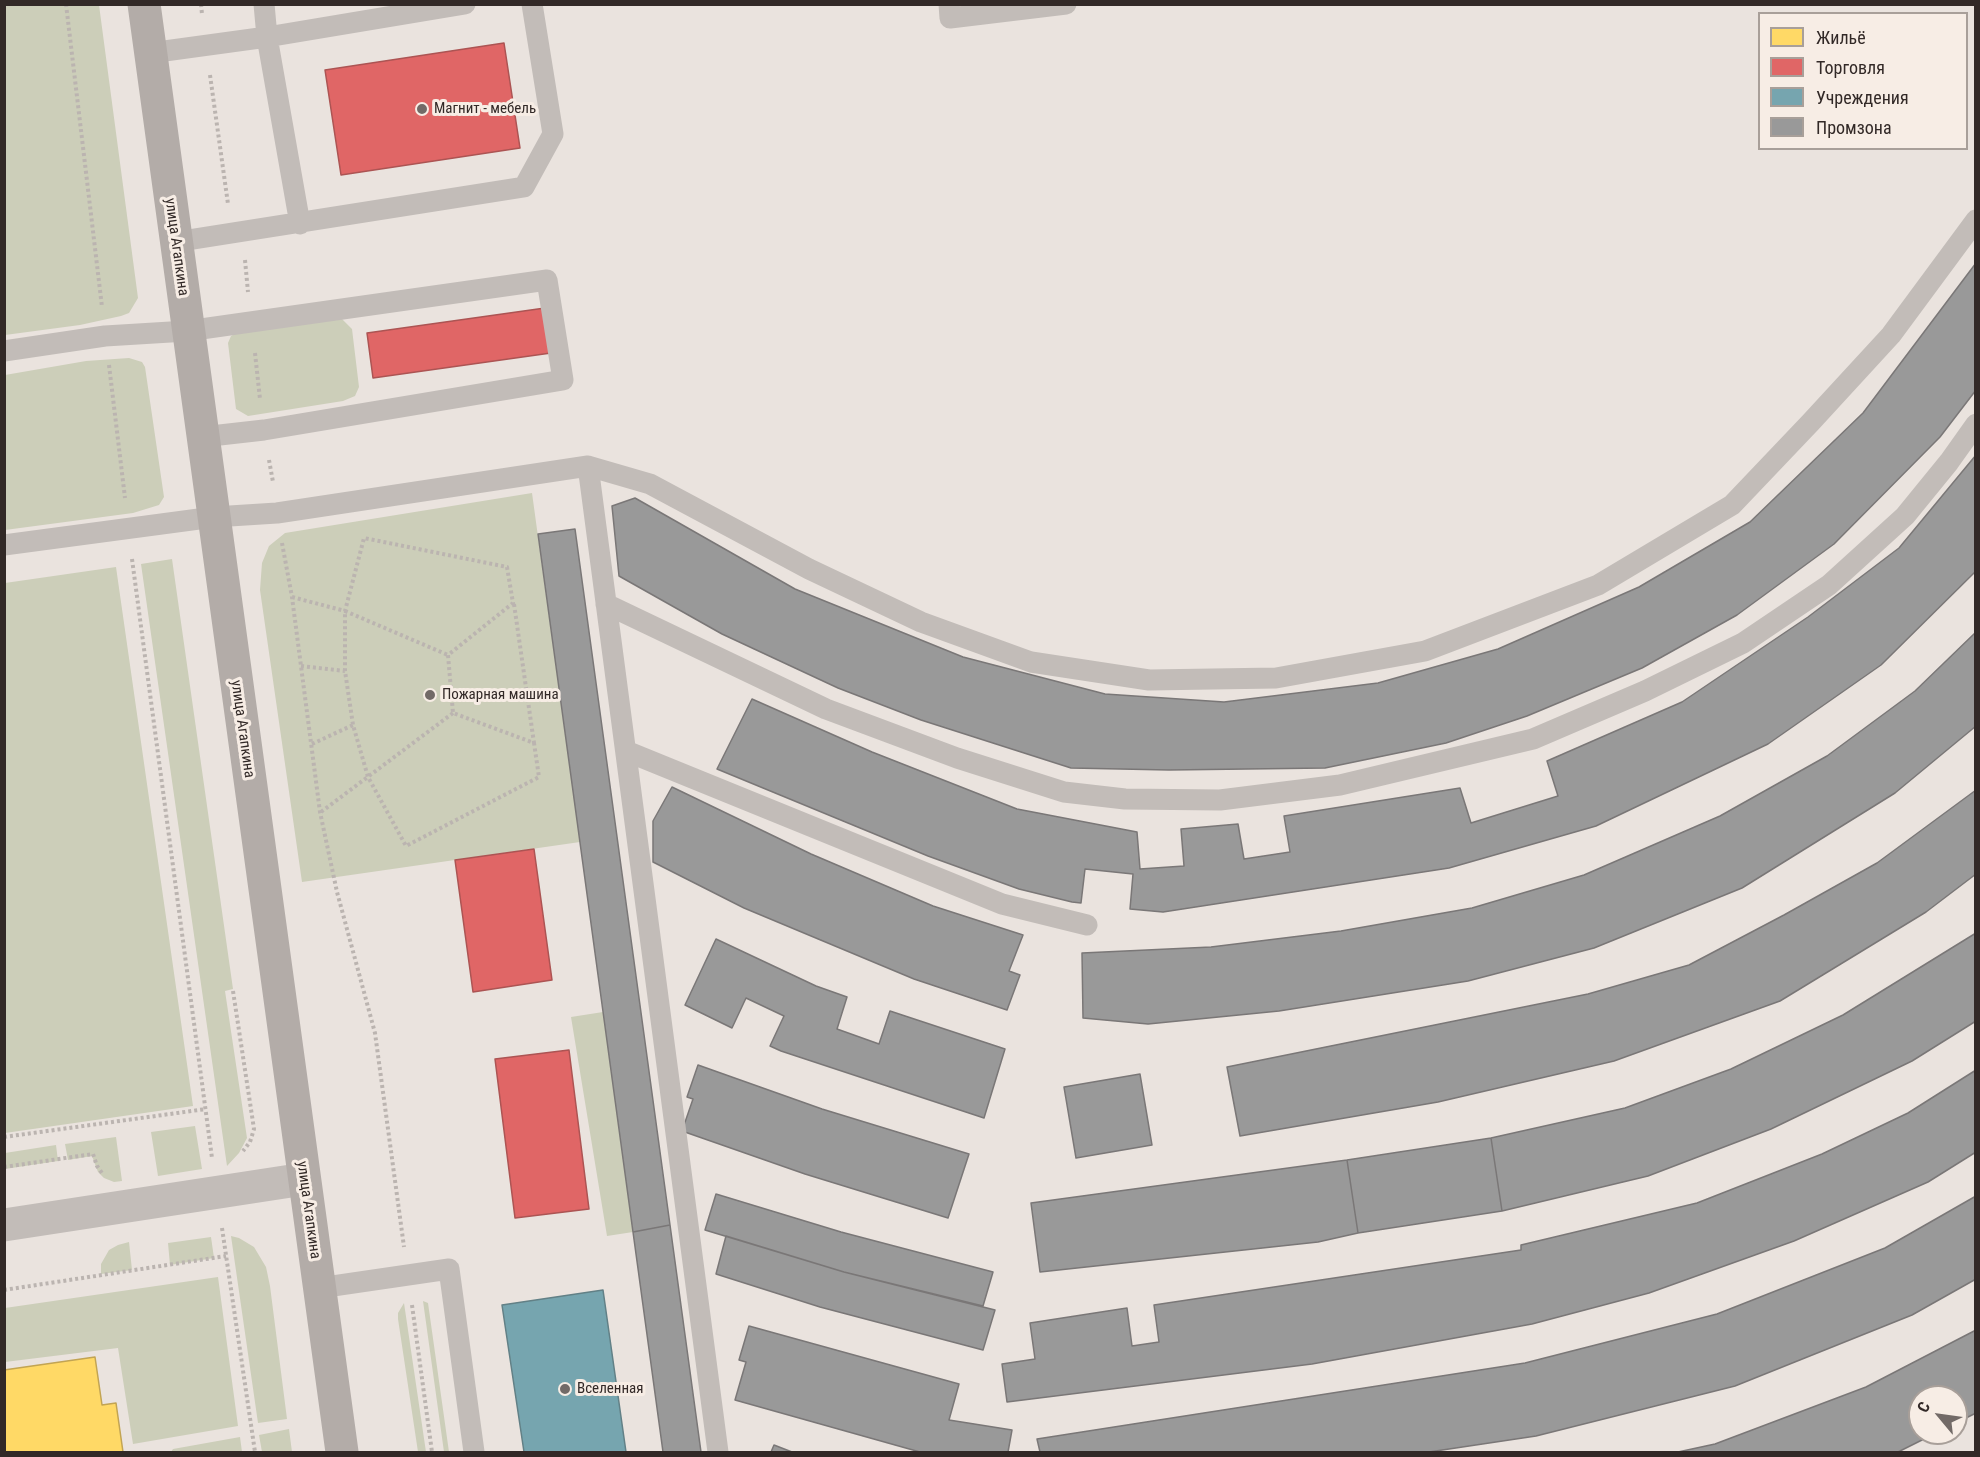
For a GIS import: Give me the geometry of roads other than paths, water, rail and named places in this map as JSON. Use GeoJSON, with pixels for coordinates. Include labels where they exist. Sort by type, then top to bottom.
{"type":"FeatureCollection","features":[{"type":"Feature","properties":{"kind":"main road","name":"улица Агапкина"},"geometry":{"type":"LineString","coordinates":[[144,4],[342,1452]]}},
{"type":"Feature","properties":{"kind":"street"},"geometry":{"type":"LineString","coordinates":[[4,1225],[304,1179]]}},
{"type":"Feature","properties":{"kind":"lane"},"geometry":{"type":"LineString","coordinates":[[264,4],[267,37],[300,224]]}},
{"type":"Feature","properties":{"kind":"lane"},"geometry":{"type":"LineString","coordinates":[[150,53],[267,37],[465,4]]}},
{"type":"Feature","properties":{"kind":"lane"},"geometry":{"type":"LineString","coordinates":[[175,242],[524,187],[553,134],[532,4]]}},
{"type":"Feature","properties":{"kind":"lane"},"geometry":{"type":"LineString","coordinates":[[949,4],[950,18],[1066,4]]}},
{"type":"Feature","properties":{"kind":"lane"},"geometry":{"type":"LineString","coordinates":[[4,545],[214,517],[277,513],[588,466],[650,484],[809,568],[921,622],[1031,662],[1149,680],[1276,678],[1425,651],[1598,585],[1732,505],[1891,335],[1976,220]]}},
{"type":"Feature","properties":{"kind":"lane"},"geometry":{"type":"LineString","coordinates":[[4,351],[105,336],[187,331],[547,280],[563,380],[264,430],[202,438]]}},
{"type":"Feature","properties":{"kind":"lane"},"geometry":{"type":"LineString","coordinates":[[606,604],[826,709],[957,758],[1064,792],[1125,799],[1220,800],[1340,785],[1533,739],[1645,691],[1743,643],[1829,585],[1905,516],[1949,462],[1976,424]]}},
{"type":"Feature","properties":{"kind":"lane"},"geometry":{"type":"LineString","coordinates":[[588,466],[718,1452]]}},
{"type":"Feature","properties":{"kind":"lane"},"geometry":{"type":"LineString","coordinates":[[626,751],[1002,903],[1087,925]]}},
{"type":"Feature","properties":{"kind":"lane"},"geometry":{"type":"LineString","coordinates":[[319,1288],[449,1269],[474,1452]]}},
{"type":"Feature","properties":{"kind":"place","name":"Магнит - мебель"},"geometry":{"type":"Point","coordinates":[422,109]}},
{"type":"Feature","properties":{"kind":"place","name":"Пожарная машина"},"geometry":{"type":"Point","coordinates":[430,695]}},
{"type":"Feature","properties":{"kind":"place","name":"Вселенная"},"geometry":{"type":"Point","coordinates":[565,1389]}}]}
